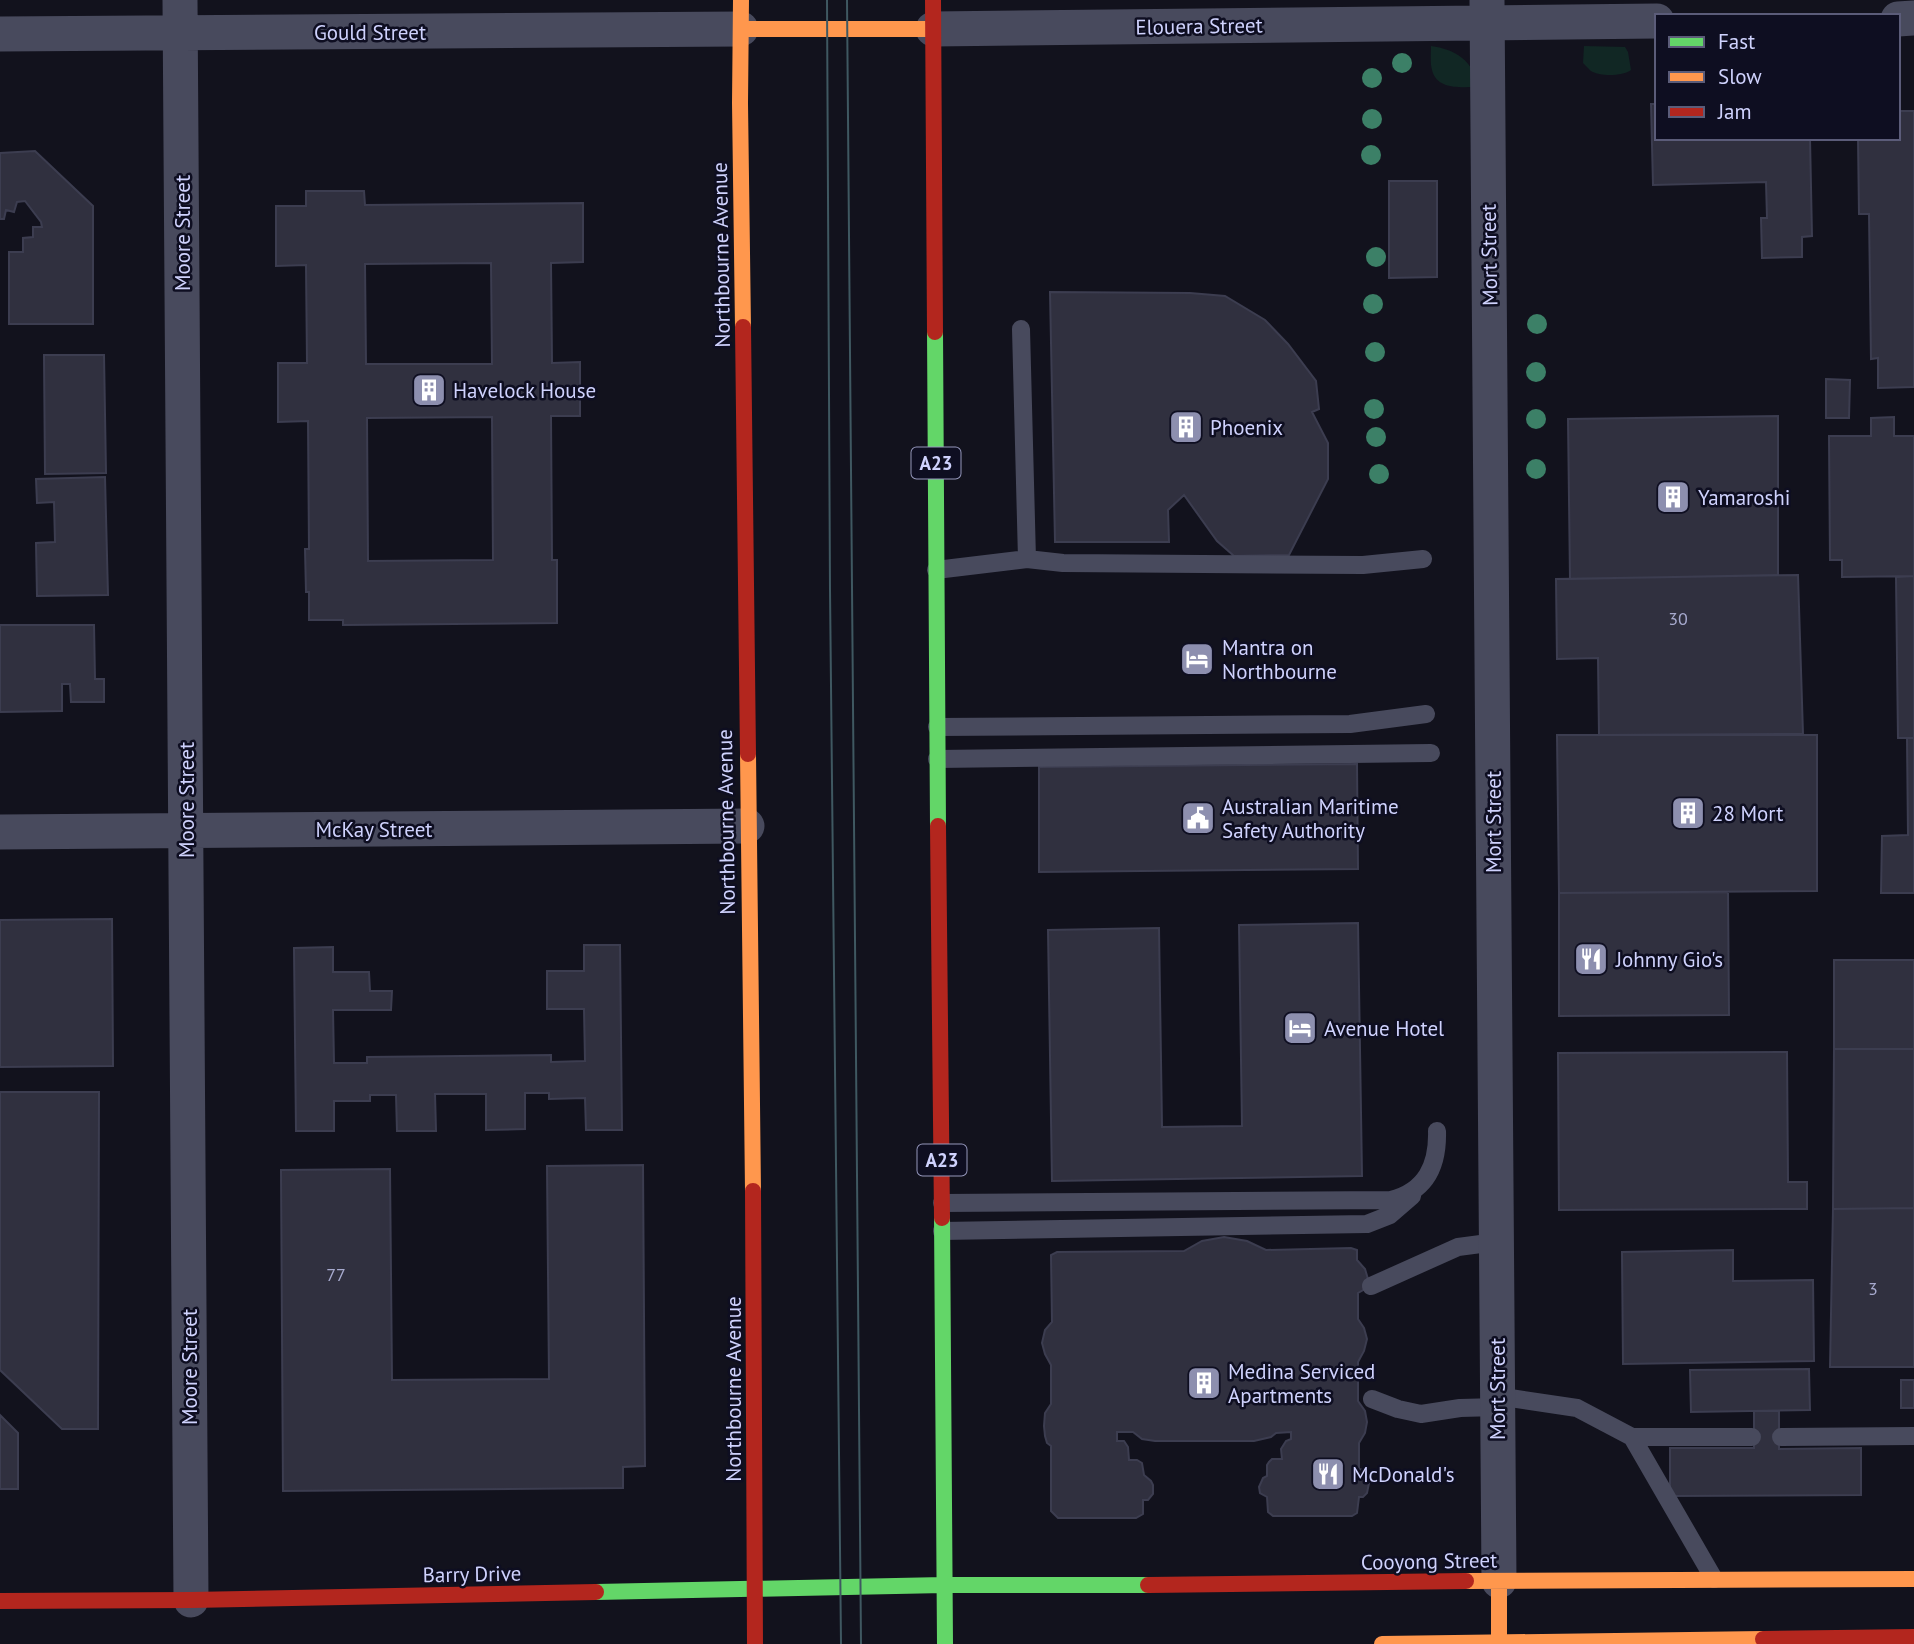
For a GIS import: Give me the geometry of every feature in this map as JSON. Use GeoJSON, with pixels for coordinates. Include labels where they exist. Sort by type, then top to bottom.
{"type":"FeatureCollection","features":[{"type":"Feature","properties":{"kind":"main road","name":"Elouera Street"},"geometry":{"type":"LineString","coordinates":[[741,15],[933,15]]}},
{"type":"Feature","properties":{"kind":"main road","name":"Northbourne Avenue"},"geometry":{"type":"LineString","coordinates":[[741,15],[755,1644]]}},
{"type":"Feature","properties":{"kind":"main road","name":"A23"},"geometry":{"type":"LineString","coordinates":[[933,15],[945,1644]]}},
{"type":"Feature","properties":{"kind":"main road","name":"Cooyong Street"},"geometry":{"type":"LineString","coordinates":[[944,1585],[1499,1581],[1714,1585],[1914,1578]]}},
{"type":"Feature","properties":{"kind":"main road","name":"Mort Street"},"geometry":{"type":"LineString","coordinates":[[1499,1581],[1499,1644]]}},
{"type":"Feature","properties":{"kind":"main road","name":"Barry Drive"},"geometry":{"type":"LineString","coordinates":[[0,1601],[191,1600],[944,1585]]}},
{"type":"Feature","properties":{"kind":"main road"},"geometry":{"type":"LineString","coordinates":[[1382,1644],[1499,1644],[1715,1633],[1830,1641],[1914,1637]]}},
{"type":"Feature","properties":{"kind":"street","name":"Elouera Street"},"geometry":{"type":"LineString","coordinates":[[933,15],[1487,12],[1655,21]]}},
{"type":"Feature","properties":{"kind":"street","name":"Mort Street"},"geometry":{"type":"LineString","coordinates":[[1487,12],[1499,1581]]}},
{"type":"Feature","properties":{"kind":"street","name":"Gould Street"},"geometry":{"type":"LineString","coordinates":[[0,34],[180,16],[741,15]]}},
{"type":"Feature","properties":{"kind":"street","name":"Moore Street"},"geometry":{"type":"LineString","coordinates":[[180,16],[191,1600]]}},
{"type":"Feature","properties":{"kind":"street","name":"McKay Street"},"geometry":{"type":"LineString","coordinates":[[0,832],[747,826]]}},
{"type":"Feature","properties":{"kind":"lane"},"geometry":{"type":"LineString","coordinates":[[1021,330],[1027,559]]}},
{"type":"Feature","properties":{"kind":"lane"},"geometry":{"type":"LineString","coordinates":[[936,570],[1027,559],[1063,563],[1363,565],[1423,559]]}},
{"type":"Feature","properties":{"kind":"lane"},"geometry":{"type":"LineString","coordinates":[[937,727],[1350,724],[1426,714]]}},
{"type":"Feature","properties":{"kind":"lane"},"geometry":{"type":"LineString","coordinates":[[937,759],[1431,753]]}},
{"type":"Feature","properties":{"kind":"lane"},"geometry":{"type":"LineString","coordinates":[[942,1231],[1367,1224],[1390,1216],[1411,1197],[1431,1170],[1438,1151],[1437,1131]]}},
{"type":"Feature","properties":{"kind":"lane"},"geometry":{"type":"LineString","coordinates":[[942,1203],[1391,1199],[1407,1196],[1420,1185]]}},
{"type":"Feature","properties":{"kind":"lane"},"geometry":{"type":"LineString","coordinates":[[1371,1286],[1458,1247],[1496,1242]]}},
{"type":"Feature","properties":{"kind":"lane"},"geometry":{"type":"LineString","coordinates":[[1372,1399],[1421,1414],[1498,1402],[1577,1408],[1632,1437],[1752,1437]]}},
{"type":"Feature","properties":{"kind":"lane"},"geometry":{"type":"LineString","coordinates":[[1781,1437],[1914,1436]]}},
{"type":"Feature","properties":{"kind":"lane"},"geometry":{"type":"LineString","coordinates":[[1632,1437],[1714,1585]]}},
{"type":"Feature","properties":{"kind":"green space"},"geometry":{"type":"Polygon","coordinates":[[[1431,46],[1455,53],[1468,63],[1476,87],[1450,86],[1439,81],[1431,67],[1431,46]]]}},
{"type":"Feature","properties":{"kind":"green space"},"geometry":{"type":"Polygon","coordinates":[[[1584,46],[1625,47],[1631,70],[1612,75],[1591,71],[1583,63],[1584,46]]]}},
{"type":"Feature","properties":{"kind":"building"},"geometry":{"type":"Polygon","coordinates":[[[1651,104],[1655,104],[1655,140],[1810,140],[1812,236],[1802,237],[1802,257],[1762,258],[1761,218],[1767,218],[1766,182],[1653,185],[1651,104]]]}},
{"type":"Feature","properties":{"kind":"building"},"geometry":{"type":"Polygon","coordinates":[[[1900,111],[1914,111],[1914,387],[1878,388],[1878,358],[1871,359],[1869,214],[1859,214],[1858,140],[1900,140],[1900,111]]]}},
{"type":"Feature","properties":{"kind":"building"},"geometry":{"type":"Polygon","coordinates":[[[35,151],[93,206],[93,324],[9,324],[9,252],[23,252],[23,238],[33,237],[33,227],[42,227],[25,201],[17,202],[14,212],[6,210],[4,219],[0,219],[0,153],[35,151]]]}},
{"type":"Feature","properties":{"kind":"building"},"geometry":{"type":"Polygon","coordinates":[[[1389,181],[1437,181],[1437,277],[1389,278],[1389,181]]]}},
{"type":"Feature","properties":{"kind":"building","name":"Havelock House"},"geometry":{"type":"Polygon","coordinates":[[[306,191],[364,191],[365,205],[583,203],[583,262],[551,263],[552,363],[580,362],[580,416],[551,416],[552,560],[557,560],[557,623],[343,625],[343,620],[309,620],[305,549],[309,549],[308,421],[278,422],[278,363],[307,363],[306,265],[276,266],[276,206],[306,206],[306,191]],[[491,263],[365,264],[366,364],[492,364],[491,263]],[[492,417],[367,418],[368,561],[493,560],[492,417]]]}},
{"type":"Feature","properties":{"kind":"building","name":"Phoenix"},"geometry":{"type":"Polygon","coordinates":[[[1050,292],[1190,293],[1225,296],[1265,320],[1288,344],[1316,381],[1319,409],[1312,412],[1328,443],[1328,479],[1289,555],[1234,556],[1217,541],[1184,495],[1168,510],[1169,542],[1055,542],[1050,292]]]}},
{"type":"Feature","properties":{"kind":"building"},"geometry":{"type":"Polygon","coordinates":[[[44,355],[104,355],[106,473],[45,474],[44,355]]]}},
{"type":"Feature","properties":{"kind":"building"},"geometry":{"type":"Polygon","coordinates":[[[1826,379],[1850,380],[1849,418],[1826,418],[1826,379]]]}},
{"type":"Feature","properties":{"kind":"building","name":"Yamaroshi"},"geometry":{"type":"Polygon","coordinates":[[[1778,416],[1778,575],[1570,579],[1568,419],[1778,416]]]}},
{"type":"Feature","properties":{"kind":"building"},"geometry":{"type":"Polygon","coordinates":[[[1894,417],[1894,436],[1914,436],[1914,576],[1842,577],[1842,560],[1830,560],[1829,436],[1871,436],[1871,418],[1894,417]]]}},
{"type":"Feature","properties":{"kind":"building"},"geometry":{"type":"Polygon","coordinates":[[[105,477],[108,595],[37,596],[36,543],[55,542],[54,502],[37,503],[36,479],[105,477]]]}},
{"type":"Feature","properties":{"kind":"building"},"geometry":{"type":"Polygon","coordinates":[[[1798,575],[1803,734],[1599,735],[1598,658],[1557,659],[1556,579],[1798,575]]]}},
{"type":"Feature","properties":{"kind":"building"},"geometry":{"type":"Polygon","coordinates":[[[1914,576],[1914,738],[1898,738],[1896,577],[1914,576]]]}},
{"type":"Feature","properties":{"kind":"building"},"geometry":{"type":"Polygon","coordinates":[[[0,625],[94,625],[95,679],[104,679],[104,702],[71,702],[70,684],[62,684],[62,711],[0,712],[0,625]]]}},
{"type":"Feature","properties":{"kind":"building","name":"28 Mort"},"geometry":{"type":"Polygon","coordinates":[[[1557,735],[1817,735],[1817,891],[1559,893],[1557,735]]]}},
{"type":"Feature","properties":{"kind":"building"},"geometry":{"type":"Polygon","coordinates":[[[1907,738],[1914,738],[1914,893],[1881,893],[1882,836],[1908,835],[1907,738]]]}},
{"type":"Feature","properties":{"kind":"building","name":"Australian Maritime Safety Authority"},"geometry":{"type":"Polygon","coordinates":[[[1357,764],[1358,869],[1039,872],[1039,767],[1357,764]]]}},
{"type":"Feature","properties":{"kind":"building"},"geometry":{"type":"Polygon","coordinates":[[[1728,892],[1729,1015],[1559,1016],[1559,893],[1728,892]]]}},
{"type":"Feature","properties":{"kind":"building"},"geometry":{"type":"Polygon","coordinates":[[[112,919],[113,1066],[0,1067],[0,920],[112,919]]]}},
{"type":"Feature","properties":{"kind":"building","name":"Avenue Hotel"},"geometry":{"type":"Polygon","coordinates":[[[1358,923],[1362,1176],[1052,1181],[1048,930],[1159,928],[1162,1127],[1242,1126],[1239,925],[1358,923]]]}},
{"type":"Feature","properties":{"kind":"building"},"geometry":{"type":"Polygon","coordinates":[[[584,945],[620,945],[622,1130],[586,1130],[585,1098],[549,1099],[549,1093],[525,1093],[525,1129],[486,1130],[486,1094],[435,1094],[436,1131],[397,1131],[396,1095],[370,1095],[370,1101],[334,1101],[334,1131],[296,1131],[294,948],[333,947],[333,972],[369,972],[370,991],[392,991],[391,1010],[333,1010],[334,1063],[367,1063],[367,1057],[551,1055],[551,1062],[585,1061],[584,1009],[547,1009],[547,971],[584,971],[584,945]]]}},
{"type":"Feature","properties":{"kind":"building"},"geometry":{"type":"Polygon","coordinates":[[[1834,960],[1914,960],[1914,1049],[1834,1049],[1834,960]]]}},
{"type":"Feature","properties":{"kind":"building"},"geometry":{"type":"Polygon","coordinates":[[[1834,1049],[1914,1049],[1914,1208],[1833,1209],[1834,1049]]]}},
{"type":"Feature","properties":{"kind":"building"},"geometry":{"type":"Polygon","coordinates":[[[1787,1052],[1788,1182],[1807,1182],[1807,1209],[1559,1210],[1558,1053],[1787,1052]]]}},
{"type":"Feature","properties":{"kind":"building"},"geometry":{"type":"Polygon","coordinates":[[[0,1092],[99,1092],[98,1429],[62,1429],[0,1370],[0,1092]]]}},
{"type":"Feature","properties":{"kind":"building"},"geometry":{"type":"Polygon","coordinates":[[[643,1165],[645,1466],[623,1467],[623,1488],[283,1491],[281,1170],[390,1169],[392,1380],[549,1379],[547,1166],[643,1165]]]}},
{"type":"Feature","properties":{"kind":"building"},"geometry":{"type":"Polygon","coordinates":[[[1914,1208],[1914,1367],[1830,1367],[1833,1209],[1914,1208]]]}},
{"type":"Feature","properties":{"kind":"building","name":"Medina Serviced Apartments"},"geometry":{"type":"Polygon","coordinates":[[[1224,1237],[1247,1241],[1266,1250],[1357,1250],[1357,1260],[1365,1269],[1368,1279],[1365,1289],[1358,1293],[1358,1319],[1367,1339],[1358,1362],[1358,1401],[1365,1411],[1367,1422],[1359,1443],[1359,1469],[1364,1470],[1369,1483],[1367,1493],[1359,1497],[1357,1513],[1352,1516],[1273,1516],[1268,1512],[1267,1497],[1260,1493],[1259,1487],[1267,1476],[1269,1462],[1272,1459],[1282,1459],[1281,1449],[1286,1441],[1291,1439],[1291,1432],[1276,1433],[1254,1441],[1155,1441],[1142,1439],[1133,1432],[1117,1432],[1117,1441],[1124,1441],[1128,1447],[1129,1460],[1142,1463],[1144,1475],[1153,1485],[1153,1494],[1148,1500],[1143,1500],[1143,1514],[1136,1518],[1058,1518],[1051,1511],[1051,1446],[1047,1443],[1044,1426],[1045,1413],[1051,1404],[1051,1365],[1042,1343],[1045,1330],[1052,1322],[1051,1255],[1057,1252],[1184,1251],[1202,1241],[1224,1237]]]}},
{"type":"Feature","properties":{"kind":"building"},"geometry":{"type":"Polygon","coordinates":[[[1733,1250],[1733,1281],[1813,1280],[1814,1361],[1623,1364],[1622,1252],[1733,1250]]]}},
{"type":"Feature","properties":{"kind":"building"},"geometry":{"type":"Polygon","coordinates":[[[1809,1369],[1810,1410],[1691,1412],[1690,1370],[1809,1369]]]}},
{"type":"Feature","properties":{"kind":"building"},"geometry":{"type":"Polygon","coordinates":[[[1901,1380],[1914,1380],[1914,1408],[1901,1408],[1901,1380]]]}},
{"type":"Feature","properties":{"kind":"building"},"geometry":{"type":"Polygon","coordinates":[[[1754,1411],[1779,1411],[1779,1449],[1861,1448],[1861,1495],[1670,1496],[1670,1448],[1754,1448],[1754,1411]]]}},
{"type":"Feature","properties":{"kind":"building"},"geometry":{"type":"Polygon","coordinates":[[[0,1415],[18,1433],[18,1489],[0,1489],[0,1415]]]}},
{"type":"Feature","properties":{"kind":"tram line"},"geometry":{"type":"LineString","coordinates":[[827,0],[841,1644]]}},
{"type":"Feature","properties":{"kind":"tram line"},"geometry":{"type":"LineString","coordinates":[[847,0],[861,1644]]}},
{"type":"Feature","properties":{"kind":"traffic: fast"},"geometry":{"type":"LineString","coordinates":[[935,332],[938,826]]}},
{"type":"Feature","properties":{"kind":"traffic: fast"},"geometry":{"type":"LineString","coordinates":[[942,1218],[945,1644]]}},
{"type":"Feature","properties":{"kind":"traffic: fast"},"geometry":{"type":"LineString","coordinates":[[596,1592],[944,1585],[1148,1585]]}},
{"type":"Feature","properties":{"kind":"traffic: slow"},"geometry":{"type":"LineString","coordinates":[[741,0],[743,327]]}},
{"type":"Feature","properties":{"kind":"traffic: slow"},"geometry":{"type":"LineString","coordinates":[[741,29],[933,29]]}},
{"type":"Feature","properties":{"kind":"traffic: slow"},"geometry":{"type":"LineString","coordinates":[[748,754],[753,1191]]}},
{"type":"Feature","properties":{"kind":"traffic: slow"},"geometry":{"type":"LineString","coordinates":[[1466,1581],[1914,1579]]}},
{"type":"Feature","properties":{"kind":"traffic: slow"},"geometry":{"type":"LineString","coordinates":[[1499,1581],[1499,1643]]}},
{"type":"Feature","properties":{"kind":"traffic: slow"},"geometry":{"type":"LineString","coordinates":[[1382,1644],[1763,1639]]}},
{"type":"Feature","properties":{"kind":"traffic: jam"},"geometry":{"type":"LineString","coordinates":[[933,0],[935,332]]}},
{"type":"Feature","properties":{"kind":"traffic: jam"},"geometry":{"type":"LineString","coordinates":[[743,327],[748,754]]}},
{"type":"Feature","properties":{"kind":"traffic: jam"},"geometry":{"type":"LineString","coordinates":[[938,826],[942,1218]]}},
{"type":"Feature","properties":{"kind":"traffic: jam"},"geometry":{"type":"LineString","coordinates":[[753,1191],[755,1644]]}},
{"type":"Feature","properties":{"kind":"traffic: jam"},"geometry":{"type":"LineString","coordinates":[[1148,1585],[1466,1581]]}},
{"type":"Feature","properties":{"kind":"traffic: jam"},"geometry":{"type":"LineString","coordinates":[[0,1601],[596,1592]]}},
{"type":"Feature","properties":{"kind":"traffic: jam"},"geometry":{"type":"LineString","coordinates":[[1763,1639],[1914,1637]]}},
{"type":"Feature","properties":{"kind":"place","name":"Havelock House"},"geometry":{"type":"Point","coordinates":[429,390]}},
{"type":"Feature","properties":{"kind":"place","name":"Phoenix"},"geometry":{"type":"Point","coordinates":[1186,427]}},
{"type":"Feature","properties":{"kind":"place","name":"Yamaroshi"},"geometry":{"type":"Point","coordinates":[1673,497]}},
{"type":"Feature","properties":{"kind":"place","name":"Mantra on Northbourne"},"geometry":{"type":"Point","coordinates":[1197,659]}},
{"type":"Feature","properties":{"kind":"place","name":"28 Mort"},"geometry":{"type":"Point","coordinates":[1688,813]}},
{"type":"Feature","properties":{"kind":"place","name":"Australian Maritime Safety Authority"},"geometry":{"type":"Point","coordinates":[1198,818]}},
{"type":"Feature","properties":{"kind":"place","name":"Johnny Gio's"},"geometry":{"type":"Point","coordinates":[1591,959]}},
{"type":"Feature","properties":{"kind":"place","name":"Avenue Hotel"},"geometry":{"type":"Point","coordinates":[1300,1028]}},
{"type":"Feature","properties":{"kind":"place","name":"Medina Serviced Apartments"},"geometry":{"type":"Point","coordinates":[1204,1383]}},
{"type":"Feature","properties":{"kind":"place","name":"McDonald's"},"geometry":{"type":"Point","coordinates":[1328,1474]}}]}
